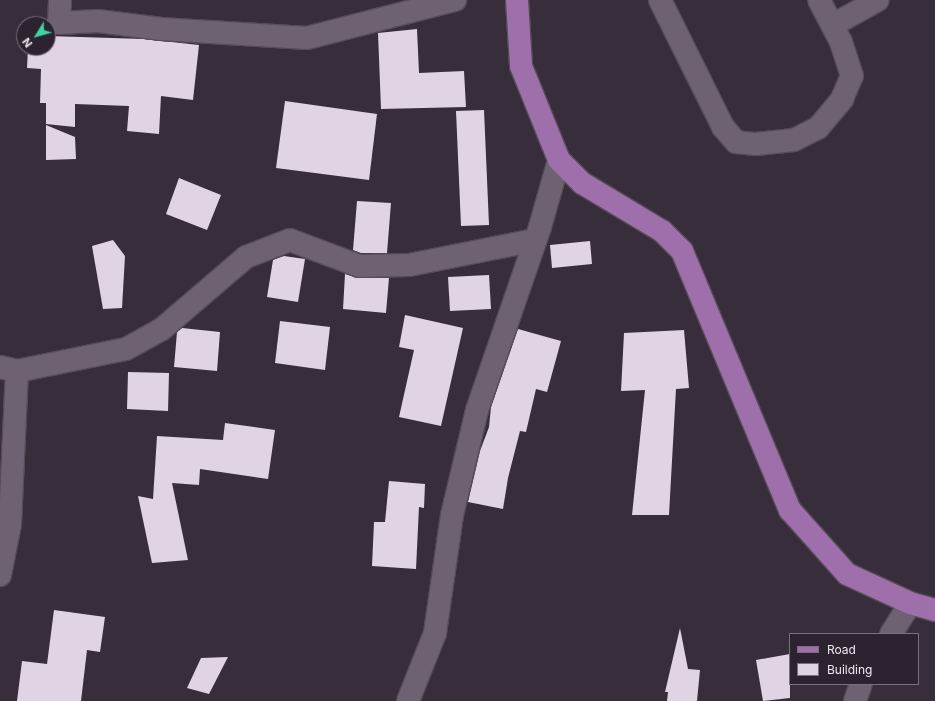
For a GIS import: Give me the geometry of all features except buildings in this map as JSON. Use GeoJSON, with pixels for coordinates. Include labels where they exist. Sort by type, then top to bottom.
{"type":"FeatureCollection","features":[{"type":"Feature","properties":{"kind":"main road"},"geometry":{"type":"LineString","coordinates":[[517,0],[522,66],[559,160],[582,183],[662,231],[682,251],[790,510],[847,574],[910,603],[935,610]]}},
{"type":"Feature","properties":{"kind":"street"},"geometry":{"type":"LineString","coordinates":[[60,0],[59,23],[98,21],[161,29],[307,38],[455,0]]}},
{"type":"Feature","properties":{"kind":"street"},"geometry":{"type":"LineString","coordinates":[[660,0],[724,127],[736,142],[756,144],[794,140],[818,128],[842,99],[852,76],[842,42],[819,0]]}},
{"type":"Feature","properties":{"kind":"street"},"geometry":{"type":"LineString","coordinates":[[833,26],[878,0]]}},
{"type":"Feature","properties":{"kind":"street"},"geometry":{"type":"LineString","coordinates":[[408,701],[434,633],[452,515],[478,410],[535,240],[559,160]]}},
{"type":"Feature","properties":{"kind":"street"},"geometry":{"type":"LineString","coordinates":[[0,575],[10,524],[8,369],[126,349],[162,329],[246,256],[290,240],[359,266],[409,265],[535,240]]}},
{"type":"Feature","properties":{"kind":"street"},"geometry":{"type":"LineString","coordinates":[[892,633],[910,603]]}},
{"type":"Feature","properties":{"kind":"street"},"geometry":{"type":"LineString","coordinates":[[854,701],[861,685]]}}]}
